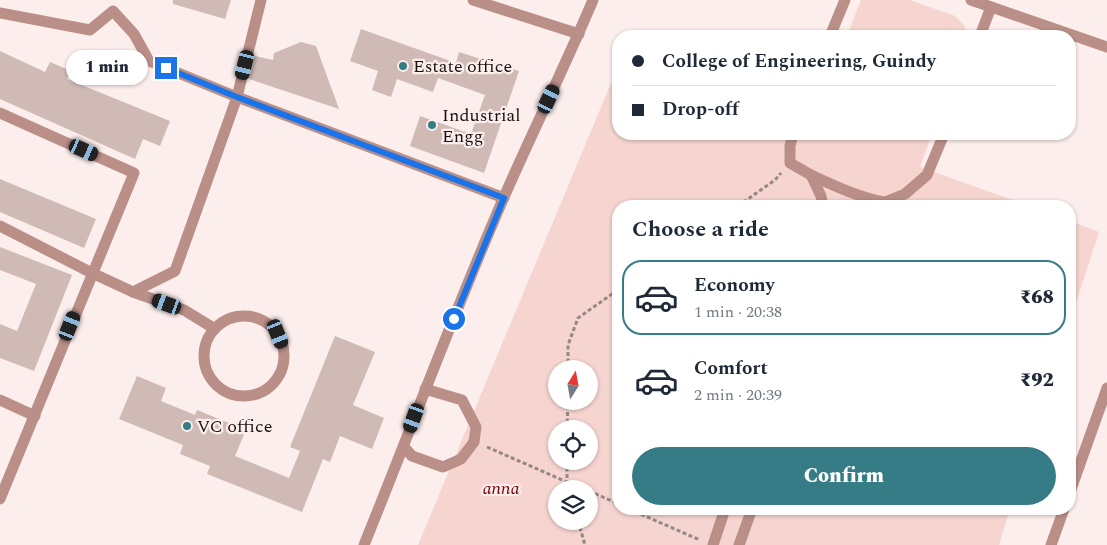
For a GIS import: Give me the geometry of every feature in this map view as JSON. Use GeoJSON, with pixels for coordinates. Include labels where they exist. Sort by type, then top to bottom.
{"type":"FeatureCollection","features":[{"type":"Feature","properties":{"kind":"lane"},"geometry":{"type":"LineString","coordinates":[[133,292],[176,271],[237,97],[261,0]]}},
{"type":"Feature","properties":{"kind":"lane"},"geometry":{"type":"LineString","coordinates":[[473,0],[579,34]]}},
{"type":"Feature","properties":{"kind":"lane"},"geometry":{"type":"LineString","coordinates":[[364,545],[404,447],[425,389],[504,198],[593,0]]}},
{"type":"Feature","properties":{"kind":"lane"},"geometry":{"type":"LineString","coordinates":[[832,30],[845,0]]}},
{"type":"Feature","properties":{"kind":"lane"},"geometry":{"type":"LineString","coordinates":[[970,0],[1058,30]]}},
{"type":"Feature","properties":{"kind":"lane"},"geometry":{"type":"LineString","coordinates":[[982,30],[991,7]]}},
{"type":"Feature","properties":{"kind":"lane"},"geometry":{"type":"LineString","coordinates":[[0,13],[90,30],[113,11],[134,34],[148,61],[237,97],[504,198]]}},
{"type":"Feature","properties":{"kind":"lane"},"geometry":{"type":"LineString","coordinates":[[1076,36],[1107,47]]}},
{"type":"Feature","properties":{"kind":"lane"},"geometry":{"type":"LineString","coordinates":[[0,112],[134,173],[0,499]]}},
{"type":"Feature","properties":{"kind":"lane"},"geometry":{"type":"LineString","coordinates":[[792,140],[790,163],[843,190],[870,200]]}},
{"type":"Feature","properties":{"kind":"lane"},"geometry":{"type":"LineString","coordinates":[[890,200],[904,194],[927,175],[942,140]]}},
{"type":"Feature","properties":{"kind":"lane"},"geometry":{"type":"LineString","coordinates":[[811,175],[822,200]]}},
{"type":"Feature","properties":{"kind":"lane"},"geometry":{"type":"LineString","coordinates":[[0,226],[133,292],[184,310],[215,329]]}},
{"type":"Feature","properties":{"kind":"lane"},"geometry":{"type":"LineString","coordinates":[[240,316],[254,317],[268,324],[278,334],[283,348],[282,368],[270,387],[257,394],[242,396],[228,392],[213,381],[206,369],[204,356],[206,343],[215,329],[226,320],[240,316]]}},
{"type":"Feature","properties":{"kind":"lane"},"geometry":{"type":"LineString","coordinates":[[1076,475],[1107,388]]}},
{"type":"Feature","properties":{"kind":"lane"},"geometry":{"type":"LineString","coordinates":[[404,447],[412,456],[443,466],[461,459],[474,442],[476,426],[462,400],[425,389]]}},
{"type":"Feature","properties":{"kind":"lane"},"geometry":{"type":"LineString","coordinates":[[0,400],[35,416]]}},
{"type":"Feature","properties":{"kind":"lane"},"geometry":{"type":"LineString","coordinates":[[708,543],[722,515]]}},
{"type":"Feature","properties":{"kind":"lane"},"geometry":{"type":"LineString","coordinates":[[739,545],[750,515]]}},
{"type":"Feature","properties":{"kind":"lane"},"geometry":{"type":"LineString","coordinates":[[1051,545],[1062,515]]}},
{"type":"Feature","properties":{"kind":"path"},"geometry":{"type":"LineString","coordinates":[[747,200],[775,180],[790,163]]}},
{"type":"Feature","properties":{"kind":"path"},"geometry":{"type":"LineString","coordinates":[[568,360],[568,345],[578,318],[612,295]]}},
{"type":"Feature","properties":{"kind":"path"},"geometry":{"type":"LineString","coordinates":[[474,442],[562,480]]}},
{"type":"Feature","properties":{"kind":"path"},"geometry":{"type":"LineString","coordinates":[[598,495],[612,501]]}},
{"type":"Feature","properties":{"kind":"path"},"geometry":{"type":"LineString","coordinates":[[643,515],[708,543]]}},
{"type":"Feature","properties":{"kind":"path"},"geometry":{"type":"LineString","coordinates":[[581,530],[586,545]]}},
{"type":"Feature","properties":{"kind":"green space"},"geometry":{"type":"Polygon","coordinates":[[[861,0],[910,0],[955,16],[964,25],[966,30],[849,30],[861,0]]]}},
{"type":"Feature","properties":{"kind":"green space","name":"anna"},"geometry":{"type":"Polygon","coordinates":[[[612,81],[612,140],[930,140],[920,167],[1012,200],[612,200],[612,515],[1008,515],[999,545],[418,545],[612,81]]]}},
{"type":"Feature","properties":{"kind":"green space"},"geometry":{"type":"Polygon","coordinates":[[[1076,223],[1099,232],[1076,303],[1076,223]]]}},
{"type":"Feature","properties":{"kind":"building"},"geometry":{"type":"Polygon","coordinates":[[[173,0],[231,0],[225,19],[173,4],[173,0]]]}},
{"type":"Feature","properties":{"kind":"building","name":"Industrial Engg"},"geometry":{"type":"Polygon","coordinates":[[[361,29],[456,63],[459,52],[519,71],[484,173],[410,146],[420,116],[471,134],[485,95],[438,78],[433,92],[397,79],[391,97],[372,90],[378,71],[350,61],[361,29]]]}},
{"type":"Feature","properties":{"kind":"building"},"geometry":{"type":"Polygon","coordinates":[[[301,42],[316,46],[339,109],[249,79],[255,56],[273,60],[274,53],[301,42]]]}},
{"type":"Feature","properties":{"kind":"building"},"geometry":{"type":"Polygon","coordinates":[[[0,51],[45,72],[50,62],[71,71],[67,79],[170,121],[160,146],[143,139],[135,159],[0,99],[0,51]]]}},
{"type":"Feature","properties":{"kind":"building"},"geometry":{"type":"Polygon","coordinates":[[[0,179],[96,219],[84,248],[0,212],[0,179]]]}},
{"type":"Feature","properties":{"kind":"building"},"geometry":{"type":"Polygon","coordinates":[[[0,247],[72,275],[34,371],[0,358],[0,324],[17,331],[36,284],[0,270],[0,247]]]}},
{"type":"Feature","properties":{"kind":"building","name":"VC office"},"geometry":{"type":"Polygon","coordinates":[[[335,336],[375,352],[353,405],[384,418],[372,449],[340,436],[330,462],[323,459],[302,512],[207,474],[210,466],[180,454],[183,445],[119,419],[137,376],[166,388],[161,401],[195,415],[197,410],[246,430],[235,456],[289,478],[300,451],[290,447],[335,336]]]}},
{"type":"Feature","properties":{"kind":"place","name":"Estate office"},"geometry":{"type":"Point","coordinates":[403,66]}},
{"type":"Feature","properties":{"kind":"place","name":"Industrial Engg"},"geometry":{"type":"Point","coordinates":[432,125]}},
{"type":"Feature","properties":{"kind":"place","name":"VC office"},"geometry":{"type":"Point","coordinates":[187,426]}},
{"type":"Feature","properties":{"kind":"route"},"geometry":{"type":"LineString","coordinates":[[166,68],[237,97],[504,198],[454,319]]}}]}
